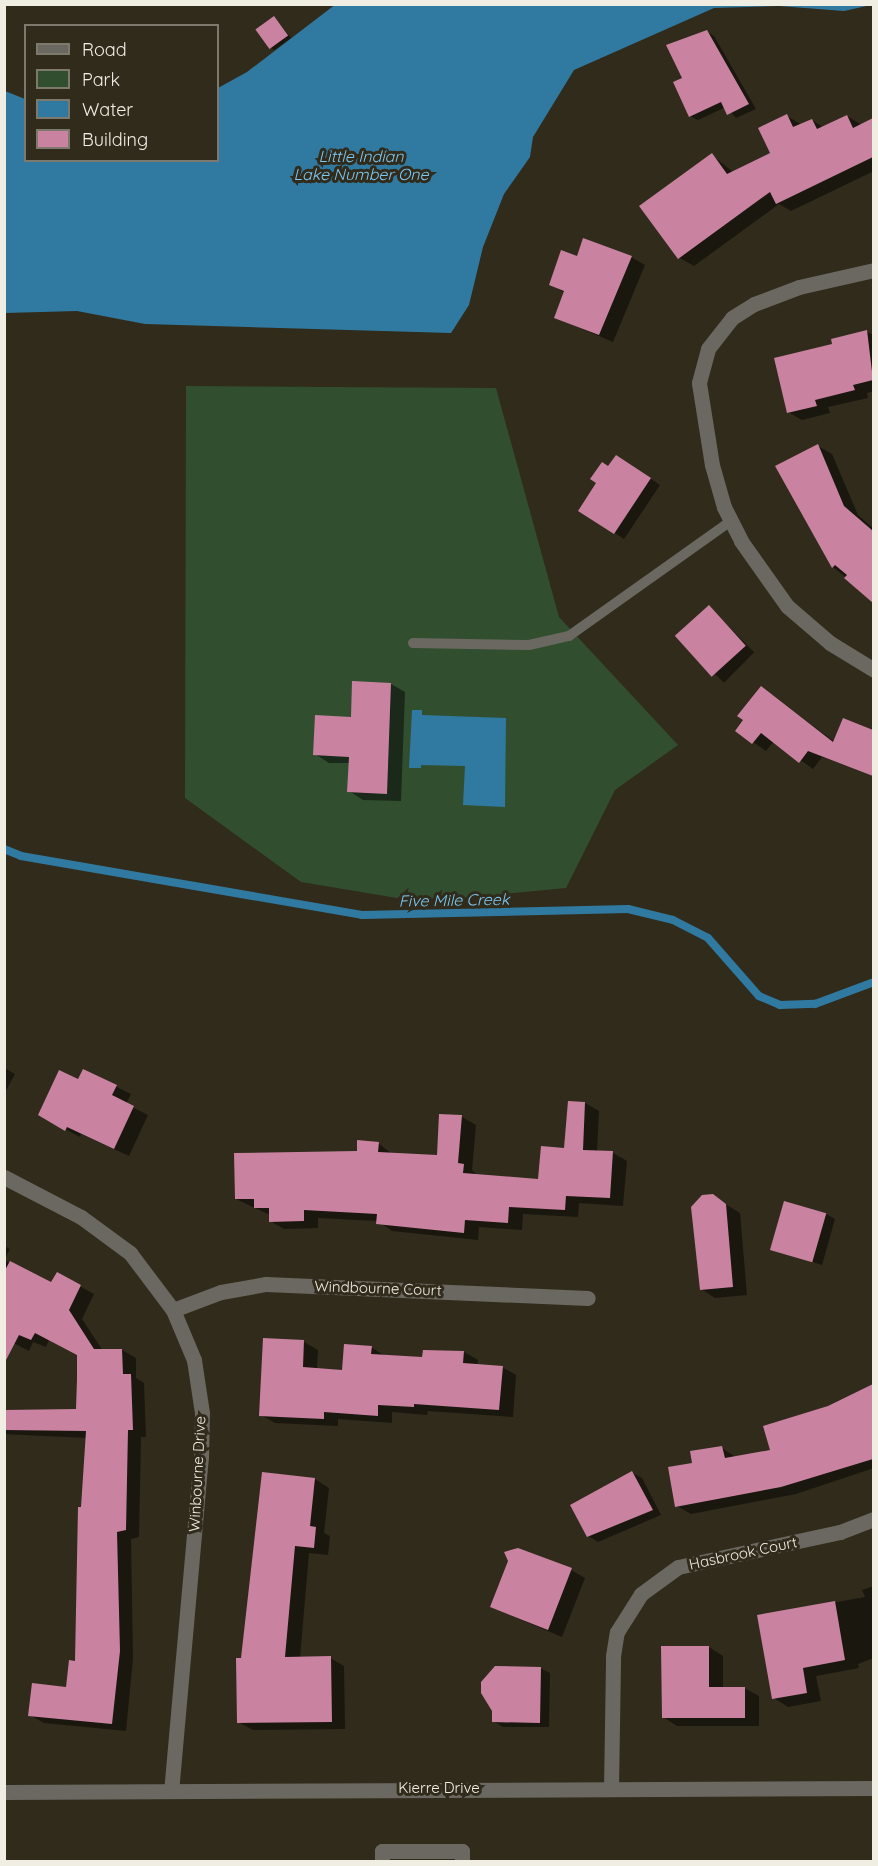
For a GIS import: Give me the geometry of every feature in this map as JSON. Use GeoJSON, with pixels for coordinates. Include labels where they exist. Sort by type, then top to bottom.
{"type":"FeatureCollection","features":[{"type":"Feature","properties":{"kind":"street"},"geometry":{"type":"LineString","coordinates":[[873,270],[799,287],[754,304],[732,318],[708,349],[699,383],[699,400],[712,465],[730,521],[757,568],[787,606],[830,643],[873,670]]}},
{"type":"Feature","properties":{"kind":"street","name":"Winbourne Drive"},"geometry":{"type":"LineString","coordinates":[[4,1177],[111,1236],[142,1268],[173,1310],[194,1360],[202,1413],[171,1790]]}},
{"type":"Feature","properties":{"kind":"street","name":"Windbourne Court"},"geometry":{"type":"LineString","coordinates":[[173,1310],[221,1292],[266,1284],[588,1298]]}},
{"type":"Feature","properties":{"kind":"street","name":"Hasbrook Court"},"geometry":{"type":"LineString","coordinates":[[611,1788],[613,1656],[617,1632],[641,1594],[678,1567],[840,1532],[873,1519]]}},
{"type":"Feature","properties":{"kind":"street","name":"Kierre Drive"},"geometry":{"type":"LineString","coordinates":[[4,1792],[873,1788]]}},
{"type":"Feature","properties":{"kind":"street"},"geometry":{"type":"LineString","coordinates":[[382,1862],[382,1851],[462,1851],[462,1862]]}},
{"type":"Feature","properties":{"kind":"lane"},"geometry":{"type":"LineString","coordinates":[[413,642],[529,645],[569,636],[730,521]]}},
{"type":"Feature","properties":{"kind":"green space"},"geometry":{"type":"Polygon","coordinates":[[[186,386],[496,388],[559,617],[678,745],[615,790],[566,888],[421,902],[301,882],[185,798],[186,386]]]}},
{"type":"Feature","properties":{"kind":"water","name":"Little Indian Lake Number One"},"geometry":{"type":"Polygon","coordinates":[[[336,4],[871,4],[844,11],[779,6],[714,8],[574,70],[533,137],[530,157],[504,194],[483,247],[469,305],[451,333],[145,324],[77,311],[5,313],[5,91],[24,99],[24,162],[219,162],[219,87],[247,72],[336,4]]]}},
{"type":"Feature","properties":{"kind":"water"},"geometry":{"type":"Polygon","coordinates":[[[412,710],[422,710],[422,715],[506,718],[505,807],[463,805],[465,766],[421,765],[421,768],[409,768],[412,710]]]}},
{"type":"Feature","properties":{"kind":"building"},"geometry":{"type":"Polygon","coordinates":[[[274,16],[288,35],[269,49],[255,30],[274,16]]]}},
{"type":"Feature","properties":{"kind":"building"},"geometry":{"type":"Polygon","coordinates":[[[707,30],[749,104],[727,115],[721,102],[689,117],[673,82],[682,78],[666,45],[707,30]]]}},
{"type":"Feature","properties":{"kind":"building"},"geometry":{"type":"Polygon","coordinates":[[[787,114],[793,127],[812,119],[817,129],[847,115],[853,128],[873,118],[873,157],[776,204],[770,192],[678,259],[639,206],[712,153],[727,174],[770,153],[758,128],[787,114]]]}},
{"type":"Feature","properties":{"kind":"building"},"geometry":{"type":"Polygon","coordinates":[[[583,238],[632,256],[599,335],[554,318],[564,291],[549,285],[561,250],[577,256],[583,238]]]}},
{"type":"Feature","properties":{"kind":"building"},"geometry":{"type":"Polygon","coordinates":[[[867,330],[873,380],[853,385],[855,390],[815,400],[817,406],[787,413],[774,358],[832,344],[831,339],[867,330]]]}},
{"type":"Feature","properties":{"kind":"building"},"geometry":{"type":"Polygon","coordinates":[[[818,444],[844,506],[873,531],[873,603],[844,578],[847,575],[835,565],[832,568],[775,466],[818,444]]]}},
{"type":"Feature","properties":{"kind":"building"},"geometry":{"type":"Polygon","coordinates":[[[616,455],[651,478],[614,534],[578,511],[596,483],[590,479],[602,462],[608,466],[616,455]]]}},
{"type":"Feature","properties":{"kind":"building"},"geometry":{"type":"Polygon","coordinates":[[[709,605],[746,646],[712,677],[675,636],[709,605]]]}},
{"type":"Feature","properties":{"kind":"building"},"geometry":{"type":"Polygon","coordinates":[[[352,681],[391,683],[387,794],[347,792],[349,757],[313,755],[315,715],[351,717],[352,681]]]}},
{"type":"Feature","properties":{"kind":"building"},"geometry":{"type":"Polygon","coordinates":[[[761,686],[833,742],[843,718],[873,730],[873,776],[808,751],[799,763],[761,733],[752,744],[735,731],[743,720],[737,716],[761,686]]]}},
{"type":"Feature","properties":{"kind":"building"},"geometry":{"type":"Polygon","coordinates":[[[83,1069],[117,1085],[112,1095],[134,1106],[114,1149],[67,1127],[65,1131],[38,1115],[59,1070],[78,1079],[83,1069]]]}},
{"type":"Feature","properties":{"kind":"building"},"geometry":{"type":"Polygon","coordinates":[[[568,1101],[585,1102],[583,1150],[613,1151],[610,1198],[566,1196],[565,1210],[509,1207],[508,1223],[465,1220],[464,1233],[376,1224],[377,1214],[304,1210],[304,1221],[269,1222],[269,1208],[254,1208],[254,1199],[235,1199],[234,1153],[357,1151],[357,1140],[379,1142],[378,1152],[437,1155],[439,1114],[462,1115],[458,1163],[464,1164],[463,1173],[538,1179],[541,1146],[564,1148],[568,1101]]]}},
{"type":"Feature","properties":{"kind":"building"},"geometry":{"type":"Polygon","coordinates":[[[713,1194],[726,1204],[733,1287],[700,1290],[691,1207],[702,1195],[713,1194]]]}},
{"type":"Feature","properties":{"kind":"building"},"geometry":{"type":"Polygon","coordinates":[[[784,1201],[826,1213],[812,1262],[770,1250],[784,1201]]]}},
{"type":"Feature","properties":{"kind":"building"},"geometry":{"type":"Polygon","coordinates":[[[10,1261],[51,1282],[57,1272],[81,1285],[69,1310],[94,1349],[122,1349],[123,1374],[131,1374],[133,1430],[128,1430],[126,1530],[117,1532],[120,1651],[112,1724],[28,1716],[32,1683],[66,1687],[69,1660],[75,1661],[78,1507],[81,1507],[86,1431],[4,1430],[4,1410],[76,1409],[77,1355],[35,1333],[31,1340],[19,1335],[4,1364],[4,1272],[10,1261]]]}},
{"type":"Feature","properties":{"kind":"building"},"geometry":{"type":"Polygon","coordinates":[[[263,1338],[304,1340],[303,1367],[342,1370],[344,1344],[372,1346],[371,1354],[422,1357],[423,1350],[464,1351],[463,1363],[503,1366],[499,1410],[414,1404],[414,1407],[378,1405],[378,1416],[324,1412],[324,1419],[259,1416],[263,1338]]]}},
{"type":"Feature","properties":{"kind":"building"},"geometry":{"type":"Polygon","coordinates":[[[873,1384],[873,1459],[781,1487],[675,1507],[668,1467],[692,1463],[690,1451],[722,1446],[725,1458],[770,1450],[763,1426],[828,1406],[873,1384]]]}},
{"type":"Feature","properties":{"kind":"building"},"geometry":{"type":"Polygon","coordinates":[[[632,1471],[653,1510],[587,1537],[570,1505],[632,1471]]]}},
{"type":"Feature","properties":{"kind":"building"},"geometry":{"type":"Polygon","coordinates":[[[262,1472],[315,1478],[310,1526],[316,1527],[314,1548],[295,1546],[285,1657],[331,1656],[332,1722],[237,1723],[236,1658],[241,1658],[262,1472]]]}},
{"type":"Feature","properties":{"kind":"building"},"geometry":{"type":"Polygon","coordinates":[[[518,1548],[572,1568],[548,1630],[490,1607],[508,1561],[504,1552],[518,1548]]]}},
{"type":"Feature","properties":{"kind":"building"},"geometry":{"type":"Polygon","coordinates":[[[835,1601],[845,1660],[803,1668],[807,1693],[772,1699],[757,1615],[835,1601]]]}},
{"type":"Feature","properties":{"kind":"building"},"geometry":{"type":"Polygon","coordinates":[[[661,1646],[709,1646],[709,1687],[745,1687],[745,1718],[662,1718],[661,1646]]]}},
{"type":"Feature","properties":{"kind":"building"},"geometry":{"type":"Polygon","coordinates":[[[495,1666],[541,1667],[540,1723],[492,1722],[492,1711],[481,1693],[481,1682],[495,1666]]]}},
{"type":"Feature","properties":{"kind":"waterway","name":"Five Mile Creek"},"geometry":{"type":"LineString","coordinates":[[4,849],[21,856],[362,915],[628,909],[673,920],[708,938],[759,996],[780,1005],[815,1004],[874,982]]}}]}
